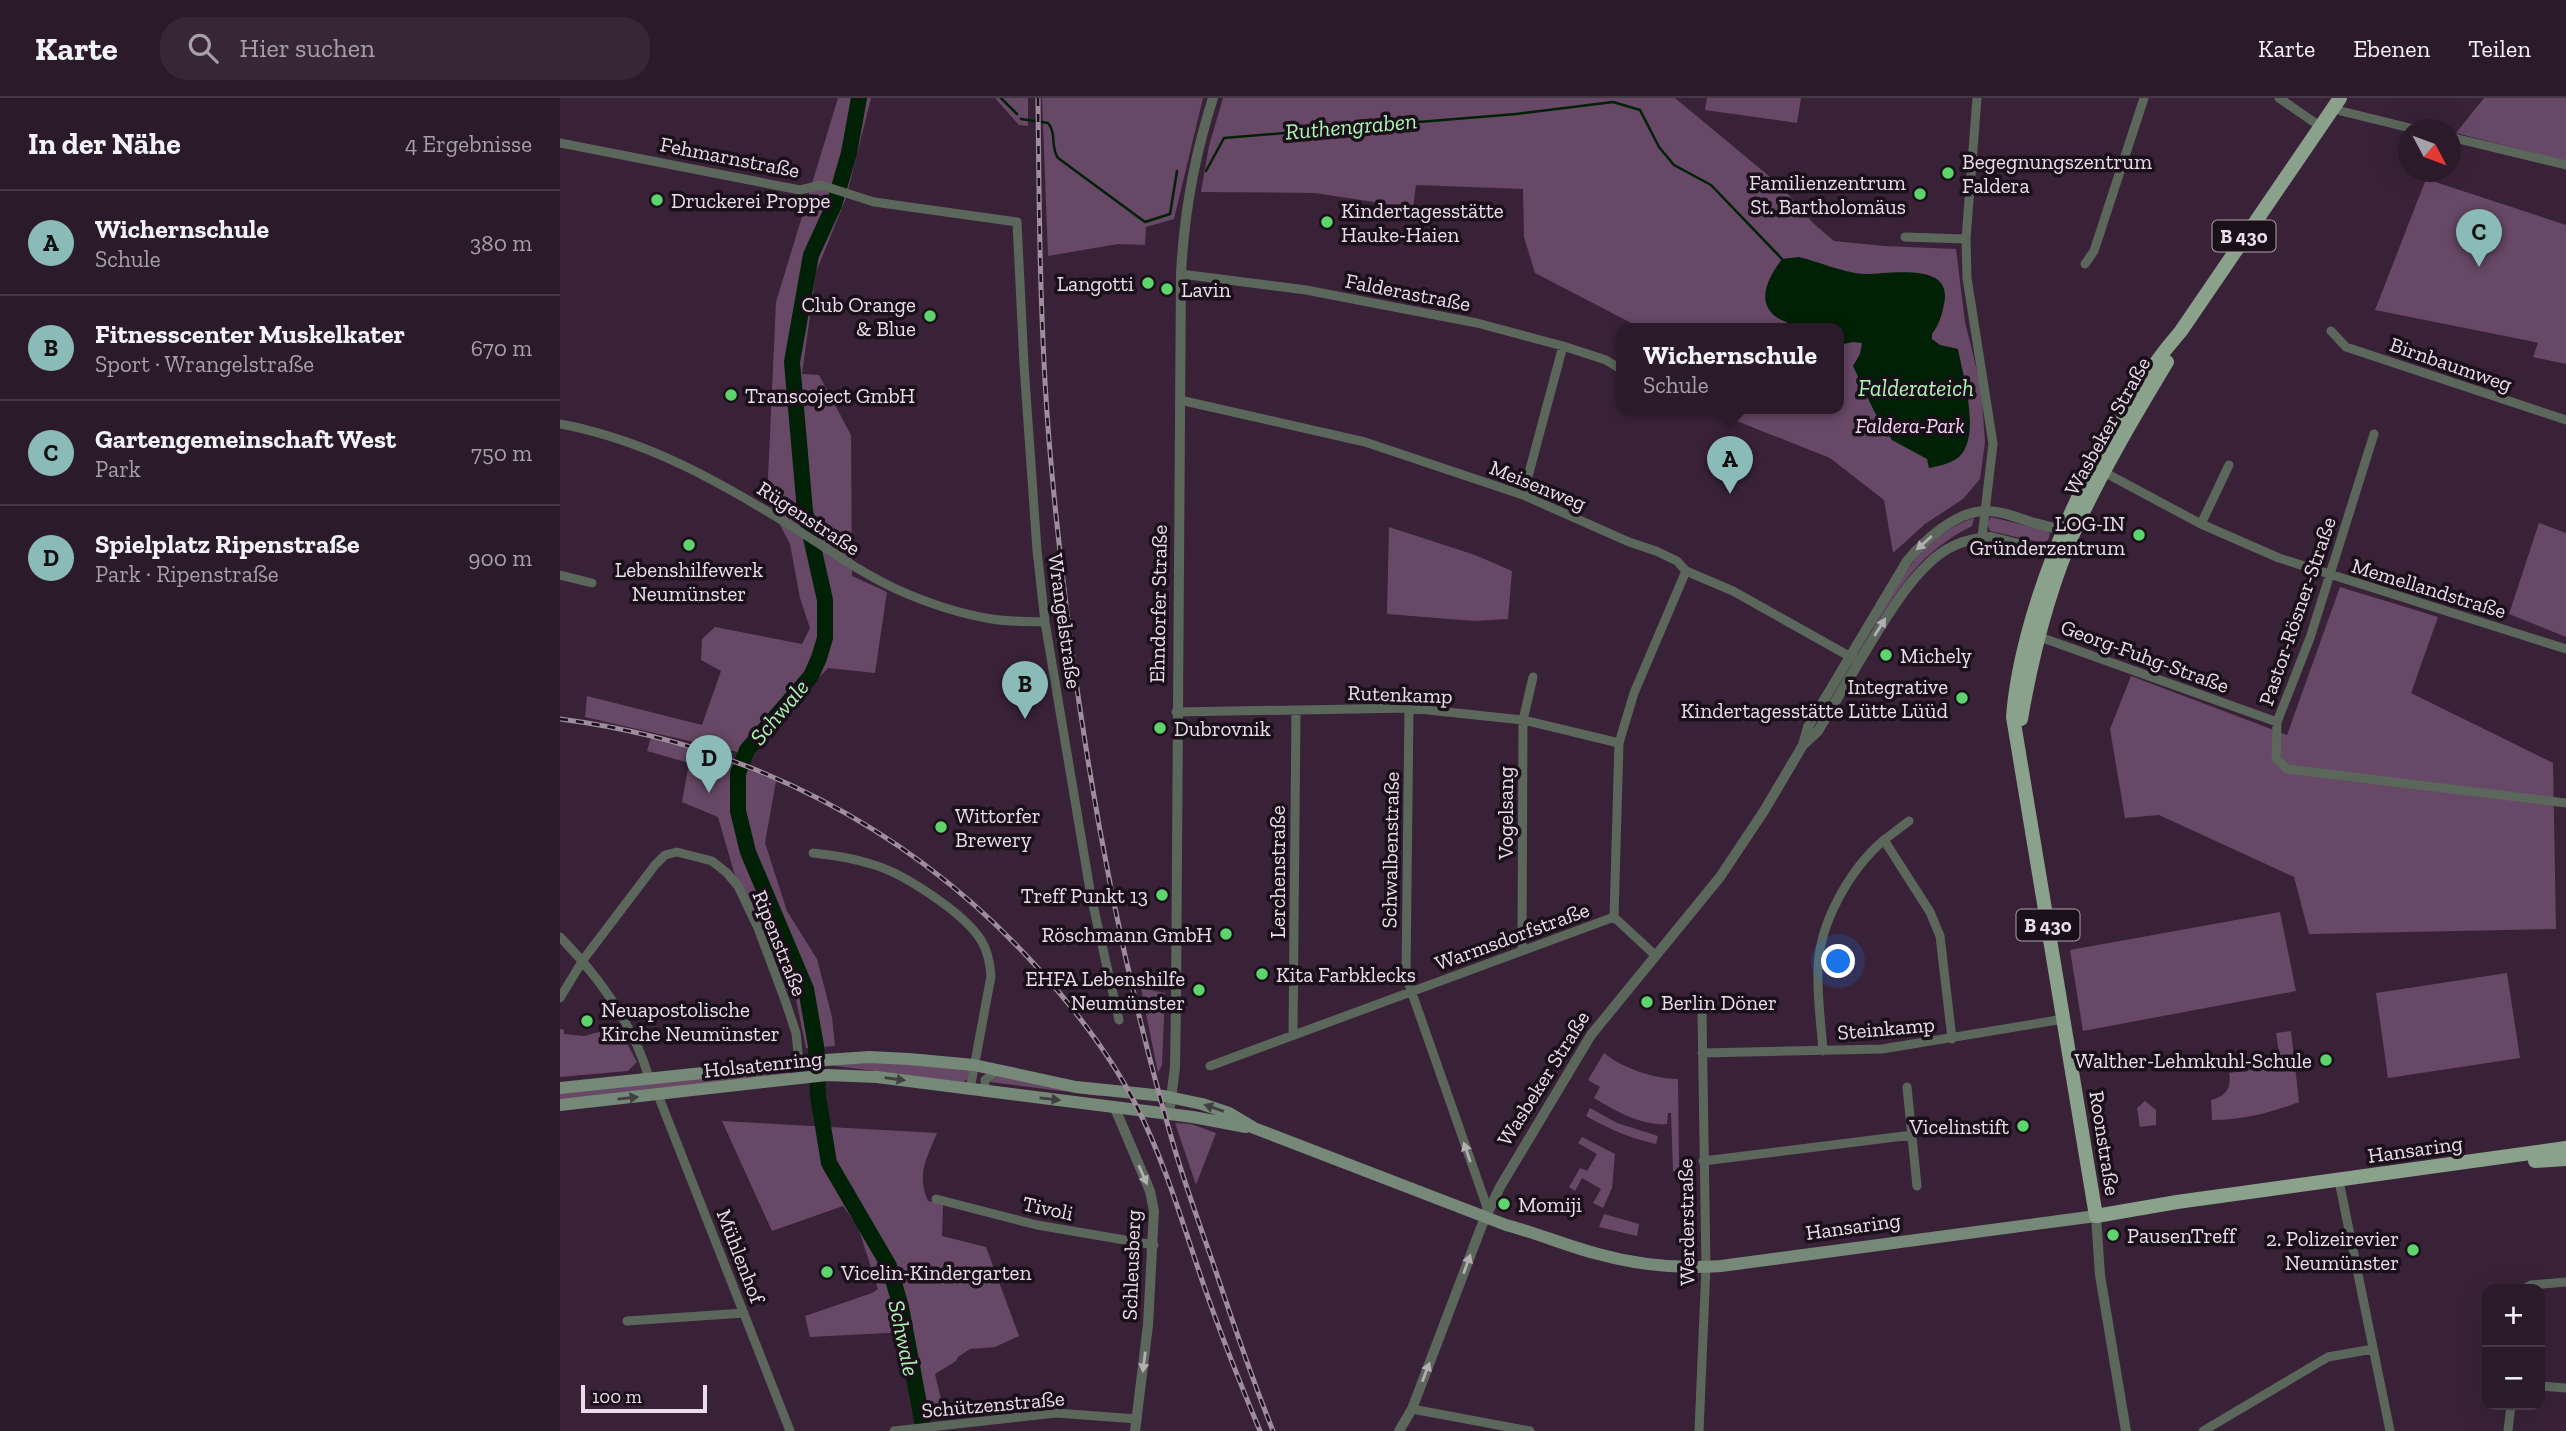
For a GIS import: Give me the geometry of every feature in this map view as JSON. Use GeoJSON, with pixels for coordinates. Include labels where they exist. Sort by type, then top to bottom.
{"type":"FeatureCollection","features":[{"type":"Feature","properties":{"kind":"main road","name":"Wasbeker Straße"},"geometry":{"type":"LineString","coordinates":[[2064,544],[2118,422],[2160,355],[2181,331],[2337,102]]}},
{"type":"Feature","properties":{"kind":"main road","name":"Roonstraße"},"geometry":{"type":"LineString","coordinates":[[2018,738],[2031,667],[2064,544]]}},
{"type":"Feature","properties":{"kind":"main road","name":"Roonstraße"},"geometry":{"type":"LineString","coordinates":[[2064,544],[2023,653],[2013,717],[2096,1216]]}},
{"type":"Feature","properties":{"kind":"main road","name":"Holsatenring"},"geometry":{"type":"LineString","coordinates":[[560,1088],[869,1057],[974,1065],[1076,1087],[1171,1098]]}},
{"type":"Feature","properties":{"kind":"main road","name":"Holsatenring"},"geometry":{"type":"LineString","coordinates":[[560,1105],[827,1075],[877,1077],[1169,1114]]}},
{"type":"Feature","properties":{"kind":"main road","name":"Hansaring"},"geometry":{"type":"LineString","coordinates":[[1171,1098],[1228,1113],[1254,1128],[1485,1217],[1587,1251],[1659,1265],[1706,1267],[2096,1216],[2177,1202],[2566,1148]]}},
{"type":"Feature","properties":{"kind":"main road","name":"Hansaring"},"geometry":{"type":"LineString","coordinates":[[1169,1114],[1254,1128]]}},
{"type":"Feature","properties":{"kind":"main road","name":"Hansaring"},"geometry":{"type":"LineString","coordinates":[[2478,1162],[2566,1158]]}},
{"type":"Feature","properties":{"kind":"street","name":"Ehndorfer Straße"},"geometry":{"type":"LineString","coordinates":[[1169,1114],[1175,1068],[1181,274],[1190,180],[1213,98]]}},
{"type":"Feature","properties":{"kind":"street"},"geometry":{"type":"LineString","coordinates":[[1977,98],[1966,239],[1967,278],[1993,444],[1982,537],[2064,544]]}},
{"type":"Feature","properties":{"kind":"street"},"geometry":{"type":"LineString","coordinates":[[2085,264],[2094,251],[2144,98]]}},
{"type":"Feature","properties":{"kind":"street"},"geometry":{"type":"LineString","coordinates":[[2279,98],[2321,127]]}},
{"type":"Feature","properties":{"kind":"street"},"geometry":{"type":"LineString","coordinates":[[2337,102],[2341,111],[2398,125]]}},
{"type":"Feature","properties":{"kind":"street"},"geometry":{"type":"LineString","coordinates":[[2461,139],[2566,165]]}},
{"type":"Feature","properties":{"kind":"street","name":"Fehmarnstraße"},"geometry":{"type":"LineString","coordinates":[[560,143],[800,190],[821,185],[874,202],[1017,222]]}},
{"type":"Feature","properties":{"kind":"street","name":"Wrangelstraße"},"geometry":{"type":"LineString","coordinates":[[1017,222],[1024,365],[1037,550],[1045,622],[1091,895],[1119,1020]]}},
{"type":"Feature","properties":{"kind":"street"},"geometry":{"type":"LineString","coordinates":[[1905,237],[1966,239]]}},
{"type":"Feature","properties":{"kind":"street","name":"Falderastraße"},"geometry":{"type":"LineString","coordinates":[[1181,274],[1306,290],[1477,323],[1563,346],[1606,360],[1616,366]]}},
{"type":"Feature","properties":{"kind":"street","name":"Birnbaumweg"},"geometry":{"type":"LineString","coordinates":[[2331,331],[2346,347],[2566,420]]}},
{"type":"Feature","properties":{"kind":"street"},"geometry":{"type":"LineString","coordinates":[[1522,495],[1563,346]]}},
{"type":"Feature","properties":{"kind":"street","name":"Meisenweg"},"geometry":{"type":"LineString","coordinates":[[1180,400],[1365,442],[1522,495],[1677,561],[1686,571],[1733,591],[1854,659]]}},
{"type":"Feature","properties":{"kind":"street","name":"Rügenstraße"},"geometry":{"type":"LineString","coordinates":[[560,424],[631,443],[698,471],[851,566],[898,590],[948,608],[992,619],[1045,622]]}},
{"type":"Feature","properties":{"kind":"street","name":"Pastor-Rösner-Straße"},"geometry":{"type":"LineString","coordinates":[[2374,434],[2310,638],[2277,722],[2276,758],[2287,769],[2566,803]]}},
{"type":"Feature","properties":{"kind":"street"},"geometry":{"type":"LineString","coordinates":[[2202,524],[2229,465]]}},
{"type":"Feature","properties":{"kind":"street","name":"Memellandstraße"},"geometry":{"type":"LineString","coordinates":[[2099,470],[2202,524],[2279,558],[2566,649]]}},
{"type":"Feature","properties":{"kind":"street"},"geometry":{"type":"LineString","coordinates":[[1983,511],[2006,514],[2064,544]]}},
{"type":"Feature","properties":{"kind":"street","name":"Wasbeker Straße"},"geometry":{"type":"LineString","coordinates":[[1399,1431],[1412,1409],[1485,1217],[1585,1044],[1720,877],[1764,811],[1803,745],[1818,732],[1895,579],[1921,545],[1967,515],[1983,511]]}},
{"type":"Feature","properties":{"kind":"street","name":"Wasbeker Straße"},"geometry":{"type":"LineString","coordinates":[[1854,659],[1929,562],[1957,544],[1982,537]]}},
{"type":"Feature","properties":{"kind":"street"},"geometry":{"type":"LineString","coordinates":[[1614,917],[1619,743],[1634,692],[1686,571]]}},
{"type":"Feature","properties":{"kind":"street"},"geometry":{"type":"LineString","coordinates":[[560,575],[592,583]]}},
{"type":"Feature","properties":{"kind":"street","name":"Georg-Fuhg-Straße"},"geometry":{"type":"LineString","coordinates":[[2040,637],[2277,722]]}},
{"type":"Feature","properties":{"kind":"street","name":"Vogelsang"},"geometry":{"type":"LineString","coordinates":[[1522,951],[1522,720],[1534,677]]}},
{"type":"Feature","properties":{"kind":"street","name":"Rutenkamp"},"geometry":{"type":"LineString","coordinates":[[1176,712],[1409,708],[1522,720],[1619,743]]}},
{"type":"Feature","properties":{"kind":"street","name":"Schwalbenstraße"},"geometry":{"type":"LineString","coordinates":[[1409,708],[1406,976],[1487,1207],[1485,1217]]}},
{"type":"Feature","properties":{"kind":"street","name":"Lerchenstraße"},"geometry":{"type":"LineString","coordinates":[[1293,1034],[1296,710]]}},
{"type":"Feature","properties":{"kind":"street","name":"Steinkamp"},"geometry":{"type":"LineString","coordinates":[[1823,1051],[1819,951],[1842,892],[1867,856],[1909,821]]}},
{"type":"Feature","properties":{"kind":"street","name":"Steinkamp"},"geometry":{"type":"LineString","coordinates":[[1884,840],[1930,912],[1940,936],[1952,1039]]}},
{"type":"Feature","properties":{"kind":"street","name":"Ripenstraße"},"geometry":{"type":"LineString","coordinates":[[583,960],[665,855],[677,852],[712,861],[738,886],[758,928],[786,1003],[803,1062]]}},
{"type":"Feature","properties":{"kind":"street"},"geometry":{"type":"LineString","coordinates":[[813,853],[885,868],[912,883],[972,928],[986,951],[991,976],[970,1089]]}},
{"type":"Feature","properties":{"kind":"street","name":"Warmsdorfstraße"},"geometry":{"type":"LineString","coordinates":[[1210,1066],[1614,917],[1656,956]]}},
{"type":"Feature","properties":{"kind":"street"},"geometry":{"type":"LineString","coordinates":[[560,937],[599,979],[623,1020],[649,1078]]}},
{"type":"Feature","properties":{"kind":"street"},"geometry":{"type":"LineString","coordinates":[[560,998],[583,960]]}},
{"type":"Feature","properties":{"kind":"street","name":"Werderstraße"},"geometry":{"type":"LineString","coordinates":[[1699,1431],[1706,1267],[1702,1012]]}},
{"type":"Feature","properties":{"kind":"street","name":"Steinkamp"},"geometry":{"type":"LineString","coordinates":[[1702,1053],[1882,1049],[2064,1019]]}},
{"type":"Feature","properties":{"kind":"street"},"geometry":{"type":"LineString","coordinates":[[985,1091],[985,1080],[997,1071]]}},
{"type":"Feature","properties":{"kind":"street"},"geometry":{"type":"LineString","coordinates":[[1908,1087],[1917,1186]]}},
{"type":"Feature","properties":{"kind":"street","name":"Mühlenhof"},"geometry":{"type":"LineString","coordinates":[[658,1095],[790,1431]]}},
{"type":"Feature","properties":{"kind":"street","name":"Schleusberg"},"geometry":{"type":"LineString","coordinates":[[1114,1107],[1150,1191],[1154,1211],[1148,1325],[1135,1431]]}},
{"type":"Feature","properties":{"kind":"street"},"geometry":{"type":"LineString","coordinates":[[1703,1161],[1912,1135]]}},
{"type":"Feature","properties":{"kind":"street"},"geometry":{"type":"LineString","coordinates":[[2339,1181],[2390,1431]]}},
{"type":"Feature","properties":{"kind":"street","name":"Tivoli"},"geometry":{"type":"LineString","coordinates":[[936,1199],[1037,1224],[1154,1245]]}},
{"type":"Feature","properties":{"kind":"street","name":"Roonstraße"},"geometry":{"type":"LineString","coordinates":[[2096,1216],[2100,1275],[2126,1431]]}},
{"type":"Feature","properties":{"kind":"street"},"geometry":{"type":"LineString","coordinates":[[2543,1284],[2566,1282]]}},
{"type":"Feature","properties":{"kind":"street"},"geometry":{"type":"LineString","coordinates":[[627,1321],[744,1313]]}},
{"type":"Feature","properties":{"kind":"street"},"geometry":{"type":"LineString","coordinates":[[2203,1431],[2328,1357],[2373,1349]]}},
{"type":"Feature","properties":{"kind":"street"},"geometry":{"type":"LineString","coordinates":[[2545,1386],[2566,1388]]}},
{"type":"Feature","properties":{"kind":"street"},"geometry":{"type":"LineString","coordinates":[[1412,1409],[1530,1431]]}},
{"type":"Feature","properties":{"kind":"street"},"geometry":{"type":"LineString","coordinates":[[2508,1431],[2510,1410]]}},
{"type":"Feature","properties":{"kind":"street","name":"Schützenstraße"},"geometry":{"type":"LineString","coordinates":[[894,1431],[1056,1413],[1137,1419]]}},
{"type":"Feature","properties":{"kind":"green space"},"geometry":{"type":"Polygon","coordinates":[[[838,98],[871,98],[846,198],[816,272],[802,374],[819,375],[851,435],[852,576],[887,592],[875,673],[828,668],[746,754],[585,717],[587,696],[702,725],[721,671],[701,660],[702,639],[715,627],[802,644],[810,628],[800,598],[790,544],[767,500],[776,302],[838,98]]]}},
{"type":"Feature","properties":{"kind":"green space"},"geometry":{"type":"Polygon","coordinates":[[[995,98],[1028,98],[1028,126],[1019,125],[995,98]]]}},
{"type":"Feature","properties":{"kind":"green space"},"geometry":{"type":"Polygon","coordinates":[[[1042,98],[1203,98],[1174,219],[1146,227],[1145,245],[1118,244],[1048,256],[1042,98]]]}},
{"type":"Feature","properties":{"kind":"green space","name":"Faldera-Park"},"geometry":{"type":"Polygon","coordinates":[[[1223,98],[1675,98],[1781,186],[1813,223],[1834,241],[1956,249],[1965,322],[1981,387],[1985,442],[1980,479],[1963,499],[1925,524],[1893,553],[1884,500],[1830,458],[1719,414],[1844,414],[1844,323],[1631,323],[1535,273],[1524,237],[1523,189],[1416,185],[1413,208],[1315,193],[1201,192],[1209,146],[1223,98]]]}},
{"type":"Feature","properties":{"kind":"green space"},"geometry":{"type":"Polygon","coordinates":[[[1707,98],[1801,98],[1797,123],[1705,110],[1707,98]]]}},
{"type":"Feature","properties":{"kind":"green space"},"geometry":{"type":"Polygon","coordinates":[[[2484,98],[2566,98],[2566,161],[2461,134],[2461,127],[2484,98]]]}},
{"type":"Feature","properties":{"kind":"green space"},"geometry":{"type":"Polygon","coordinates":[[[2425,182],[2435,182],[2566,225],[2566,364],[2533,357],[2538,343],[2375,310],[2425,182]]]}},
{"type":"Feature","properties":{"kind":"green space"},"geometry":{"type":"Polygon","coordinates":[[[1991,517],[2048,531],[2048,540],[2043,543],[1990,531],[1987,523],[1991,517]]]}},
{"type":"Feature","properties":{"kind":"green space"},"geometry":{"type":"Polygon","coordinates":[[[1974,518],[1972,526],[1938,547],[1913,571],[1871,632],[1900,580],[1924,549],[1955,526],[1974,518]]]}},
{"type":"Feature","properties":{"kind":"green space"},"geometry":{"type":"Polygon","coordinates":[[[2539,523],[2566,533],[2566,637],[2509,614],[2539,523]]]}},
{"type":"Feature","properties":{"kind":"green space"},"geometry":{"type":"Polygon","coordinates":[[[1389,527],[1475,555],[1512,571],[1508,619],[1474,621],[1387,614],[1389,527]]]}},
{"type":"Feature","properties":{"kind":"green space"},"geometry":{"type":"Polygon","coordinates":[[[2340,587],[2438,617],[2411,693],[2553,763],[2556,929],[2309,934],[2294,877],[2159,815],[2125,818],[2110,729],[2131,676],[2287,735],[2340,587]]]}},
{"type":"Feature","properties":{"kind":"green space"},"geometry":{"type":"Polygon","coordinates":[[[651,737],[692,748],[776,781],[765,843],[787,911],[817,959],[832,1017],[835,1046],[806,1048],[796,999],[763,926],[738,886],[718,817],[682,802],[689,763],[647,751],[651,737]]]}},
{"type":"Feature","properties":{"kind":"green space"},"geometry":{"type":"Polygon","coordinates":[[[2280,912],[2296,991],[2083,1031],[2070,950],[2280,912]]]}},
{"type":"Feature","properties":{"kind":"green space"},"geometry":{"type":"Polygon","coordinates":[[[2507,973],[2520,1058],[2388,1078],[2376,993],[2507,973]]]}},
{"type":"Feature","properties":{"kind":"green space"},"geometry":{"type":"Polygon","coordinates":[[[1141,988],[1165,993],[1162,1065],[1158,1073],[1141,988]]]}},
{"type":"Feature","properties":{"kind":"green space"},"geometry":{"type":"Polygon","coordinates":[[[618,1027],[637,1062],[628,1071],[560,1077],[560,1029],[564,1030],[564,1034],[584,1036],[618,1027]]]}},
{"type":"Feature","properties":{"kind":"green space"},"geometry":{"type":"Polygon","coordinates":[[[2291,1031],[2299,1102],[2256,1115],[2212,1120],[2211,1100],[2227,1091],[2229,1073],[2281,1066],[2276,1033],[2291,1031]]]}},
{"type":"Feature","properties":{"kind":"green space"},"geometry":{"type":"Polygon","coordinates":[[[1604,1053],[1639,1072],[1678,1079],[1679,1171],[1673,1171],[1671,1113],[1668,1113],[1667,1124],[1648,1123],[1594,1098],[1600,1087],[1588,1080],[1604,1053]]]}},
{"type":"Feature","properties":{"kind":"green space"},"geometry":{"type":"Polygon","coordinates":[[[908,1062],[969,1070],[968,1078],[964,1082],[835,1066],[836,1064],[908,1062]]]}},
{"type":"Feature","properties":{"kind":"green space"},"geometry":{"type":"Polygon","coordinates":[[[787,1069],[787,1076],[560,1102],[560,1093],[787,1069]]]}},
{"type":"Feature","properties":{"kind":"green space"},"geometry":{"type":"Polygon","coordinates":[[[998,1076],[1101,1094],[990,1082],[998,1076]]]}},
{"type":"Feature","properties":{"kind":"green space"},"geometry":{"type":"Polygon","coordinates":[[[2145,1101],[2156,1110],[2156,1125],[2140,1127],[2137,1108],[2145,1101]]]}},
{"type":"Feature","properties":{"kind":"green space"},"geometry":{"type":"Polygon","coordinates":[[[1590,1108],[1617,1123],[1658,1136],[1656,1144],[1628,1136],[1595,1121],[1586,1116],[1590,1108]]]}},
{"type":"Feature","properties":{"kind":"green space"},"geometry":{"type":"Polygon","coordinates":[[[722,1121],[937,1133],[924,1166],[923,1182],[928,1201],[943,1204],[942,1236],[986,1247],[1019,1336],[995,1347],[970,1349],[935,1374],[944,1412],[921,1414],[906,1332],[810,1337],[805,1316],[878,1289],[858,1227],[843,1206],[772,1231],[722,1121]]]}},
{"type":"Feature","properties":{"kind":"green space"},"geometry":{"type":"Polygon","coordinates":[[[1175,1123],[1191,1124],[1216,1133],[1196,1185],[1175,1123]]]}},
{"type":"Feature","properties":{"kind":"green space"},"geometry":{"type":"Polygon","coordinates":[[[1582,1137],[1615,1154],[1612,1188],[1603,1208],[1593,1203],[1601,1189],[1582,1178],[1575,1191],[1569,1187],[1580,1168],[1587,1171],[1597,1154],[1578,1143],[1582,1137]]]}},
{"type":"Feature","properties":{"kind":"green space"},"geometry":{"type":"Polygon","coordinates":[[[1604,1214],[1639,1224],[1637,1236],[1599,1227],[1604,1214]]]}},
{"type":"Feature","properties":{"kind":"water","name":"Falderateich"},"geometry":{"type":"Polygon","coordinates":[[[1799,257],[1863,274],[1916,273],[1929,275],[1939,281],[1944,290],[1944,304],[1932,339],[1940,345],[1958,349],[1969,404],[1969,434],[1960,456],[1946,464],[1929,468],[1927,459],[1892,440],[1874,411],[1853,366],[1860,354],[1862,343],[1844,344],[1844,323],[1788,323],[1769,310],[1766,288],[1782,259],[1799,257]]]}},
{"type":"Feature","properties":{"kind":"waterway","name":"Schwale"},"geometry":{"type":"LineString","coordinates":[[859,98],[849,153],[834,205],[811,255],[792,362],[805,511],[825,600],[825,638],[811,676],[747,750],[738,773],[738,811],[748,852],[806,989],[816,1046],[818,1096],[829,1163],[889,1266],[901,1307],[924,1431]]}},
{"type":"Feature","properties":{"kind":"waterway","name":"Ruthengraben"},"geometry":{"type":"LineString","coordinates":[[1001,98],[1017,114]]}},
{"type":"Feature","properties":{"kind":"waterway","name":"Ruthengraben"},"geometry":{"type":"LineString","coordinates":[[1206,171],[1224,138],[1516,114],[1613,102],[1640,110],[1659,147],[1674,165],[1711,185],[1782,259]]}},
{"type":"Feature","properties":{"kind":"waterway","name":"Ruthengraben"},"geometry":{"type":"LineString","coordinates":[[1021,119],[1048,123],[1058,158],[1145,222],[1170,214],[1177,171]]}},
{"type":"Feature","properties":{"kind":"railway"},"geometry":{"type":"LineString","coordinates":[[1038,98],[1042,312],[1049,440],[1067,617],[1093,793],[1128,968],[1172,1140],[1273,1431]]}},
{"type":"Feature","properties":{"kind":"railway"},"geometry":{"type":"LineString","coordinates":[[560,719],[628,731],[695,748],[759,771],[820,799],[879,833],[934,872],[987,916],[1064,998],[1115,1068],[1136,1105],[1165,1171],[1217,1323],[1260,1431]]}},
{"type":"Feature","properties":{"kind":"place","name":"Begegnungszentrum Faldera"},"geometry":{"type":"Point","coordinates":[1948,173]}},
{"type":"Feature","properties":{"kind":"place","name":"Familienzentrum St. Bartholomäus"},"geometry":{"type":"Point","coordinates":[1920,194]}},
{"type":"Feature","properties":{"kind":"place","name":"Druckerei Proppe"},"geometry":{"type":"Point","coordinates":[657,200]}},
{"type":"Feature","properties":{"kind":"place","name":"Kindertagesstätte Hauke-Haien"},"geometry":{"type":"Point","coordinates":[1327,222]}},
{"type":"Feature","properties":{"kind":"place","name":"Gartengemeinschaft West"},"geometry":{"type":"Point","coordinates":[2479,267]}},
{"type":"Feature","properties":{"kind":"place","name":"Langotti"},"geometry":{"type":"Point","coordinates":[1148,283]}},
{"type":"Feature","properties":{"kind":"place","name":"Lavin"},"geometry":{"type":"Point","coordinates":[1167,289]}},
{"type":"Feature","properties":{"kind":"place","name":"Club Orange & Blue"},"geometry":{"type":"Point","coordinates":[930,316]}},
{"type":"Feature","properties":{"kind":"place","name":"Transcoject GmbH"},"geometry":{"type":"Point","coordinates":[731,395]}},
{"type":"Feature","properties":{"kind":"place","name":"Wichernschule"},"geometry":{"type":"Point","coordinates":[1730,494]}},
{"type":"Feature","properties":{"kind":"place","name":"LOG-IN Gründerzentrum"},"geometry":{"type":"Point","coordinates":[2139,535]}},
{"type":"Feature","properties":{"kind":"place","name":"Lebenshilfewerk Neumünster"},"geometry":{"type":"Point","coordinates":[689,545]}},
{"type":"Feature","properties":{"kind":"place","name":"Michely"},"geometry":{"type":"Point","coordinates":[1886,655]}},
{"type":"Feature","properties":{"kind":"place","name":"Integrative Kindertagesstätte Lütte Lüüd"},"geometry":{"type":"Point","coordinates":[1962,698]}},
{"type":"Feature","properties":{"kind":"place","name":"Fitnesscenter Muskelkater"},"geometry":{"type":"Point","coordinates":[1025,719]}},
{"type":"Feature","properties":{"kind":"place","name":"Dubrovnik"},"geometry":{"type":"Point","coordinates":[1160,728]}},
{"type":"Feature","properties":{"kind":"place","name":"Spielplatz Ripenstraße"},"geometry":{"type":"Point","coordinates":[709,793]}},
{"type":"Feature","properties":{"kind":"place","name":"Wittorfer Brewery"},"geometry":{"type":"Point","coordinates":[941,827]}},
{"type":"Feature","properties":{"kind":"place","name":"Treff Punkt 13"},"geometry":{"type":"Point","coordinates":[1162,895]}},
{"type":"Feature","properties":{"kind":"place","name":"Röschmann GmbH"},"geometry":{"type":"Point","coordinates":[1226,934]}},
{"type":"Feature","properties":{"kind":"place","name":"Kita Farbklecks"},"geometry":{"type":"Point","coordinates":[1262,974]}},
{"type":"Feature","properties":{"kind":"place","name":"EHFA Lebenshilfe Neumünster"},"geometry":{"type":"Point","coordinates":[1199,990]}},
{"type":"Feature","properties":{"kind":"place","name":"Berlin Döner"},"geometry":{"type":"Point","coordinates":[1647,1002]}},
{"type":"Feature","properties":{"kind":"place","name":"Neuapostolische Kirche Neumünster"},"geometry":{"type":"Point","coordinates":[587,1021]}},
{"type":"Feature","properties":{"kind":"place","name":"Walther-Lehmkuhl-Schule"},"geometry":{"type":"Point","coordinates":[2326,1060]}},
{"type":"Feature","properties":{"kind":"place","name":"Vicelinstift"},"geometry":{"type":"Point","coordinates":[2023,1126]}},
{"type":"Feature","properties":{"kind":"place","name":"Momiji"},"geometry":{"type":"Point","coordinates":[1504,1204]}},
{"type":"Feature","properties":{"kind":"place","name":"PausenTreff"},"geometry":{"type":"Point","coordinates":[2113,1235]}},
{"type":"Feature","properties":{"kind":"place","name":"2. Polizeirevier Neumünster"},"geometry":{"type":"Point","coordinates":[2413,1250]}},
{"type":"Feature","properties":{"kind":"place","name":"Vicelin-Kindergarten"},"geometry":{"type":"Point","coordinates":[827,1272]}}]}
